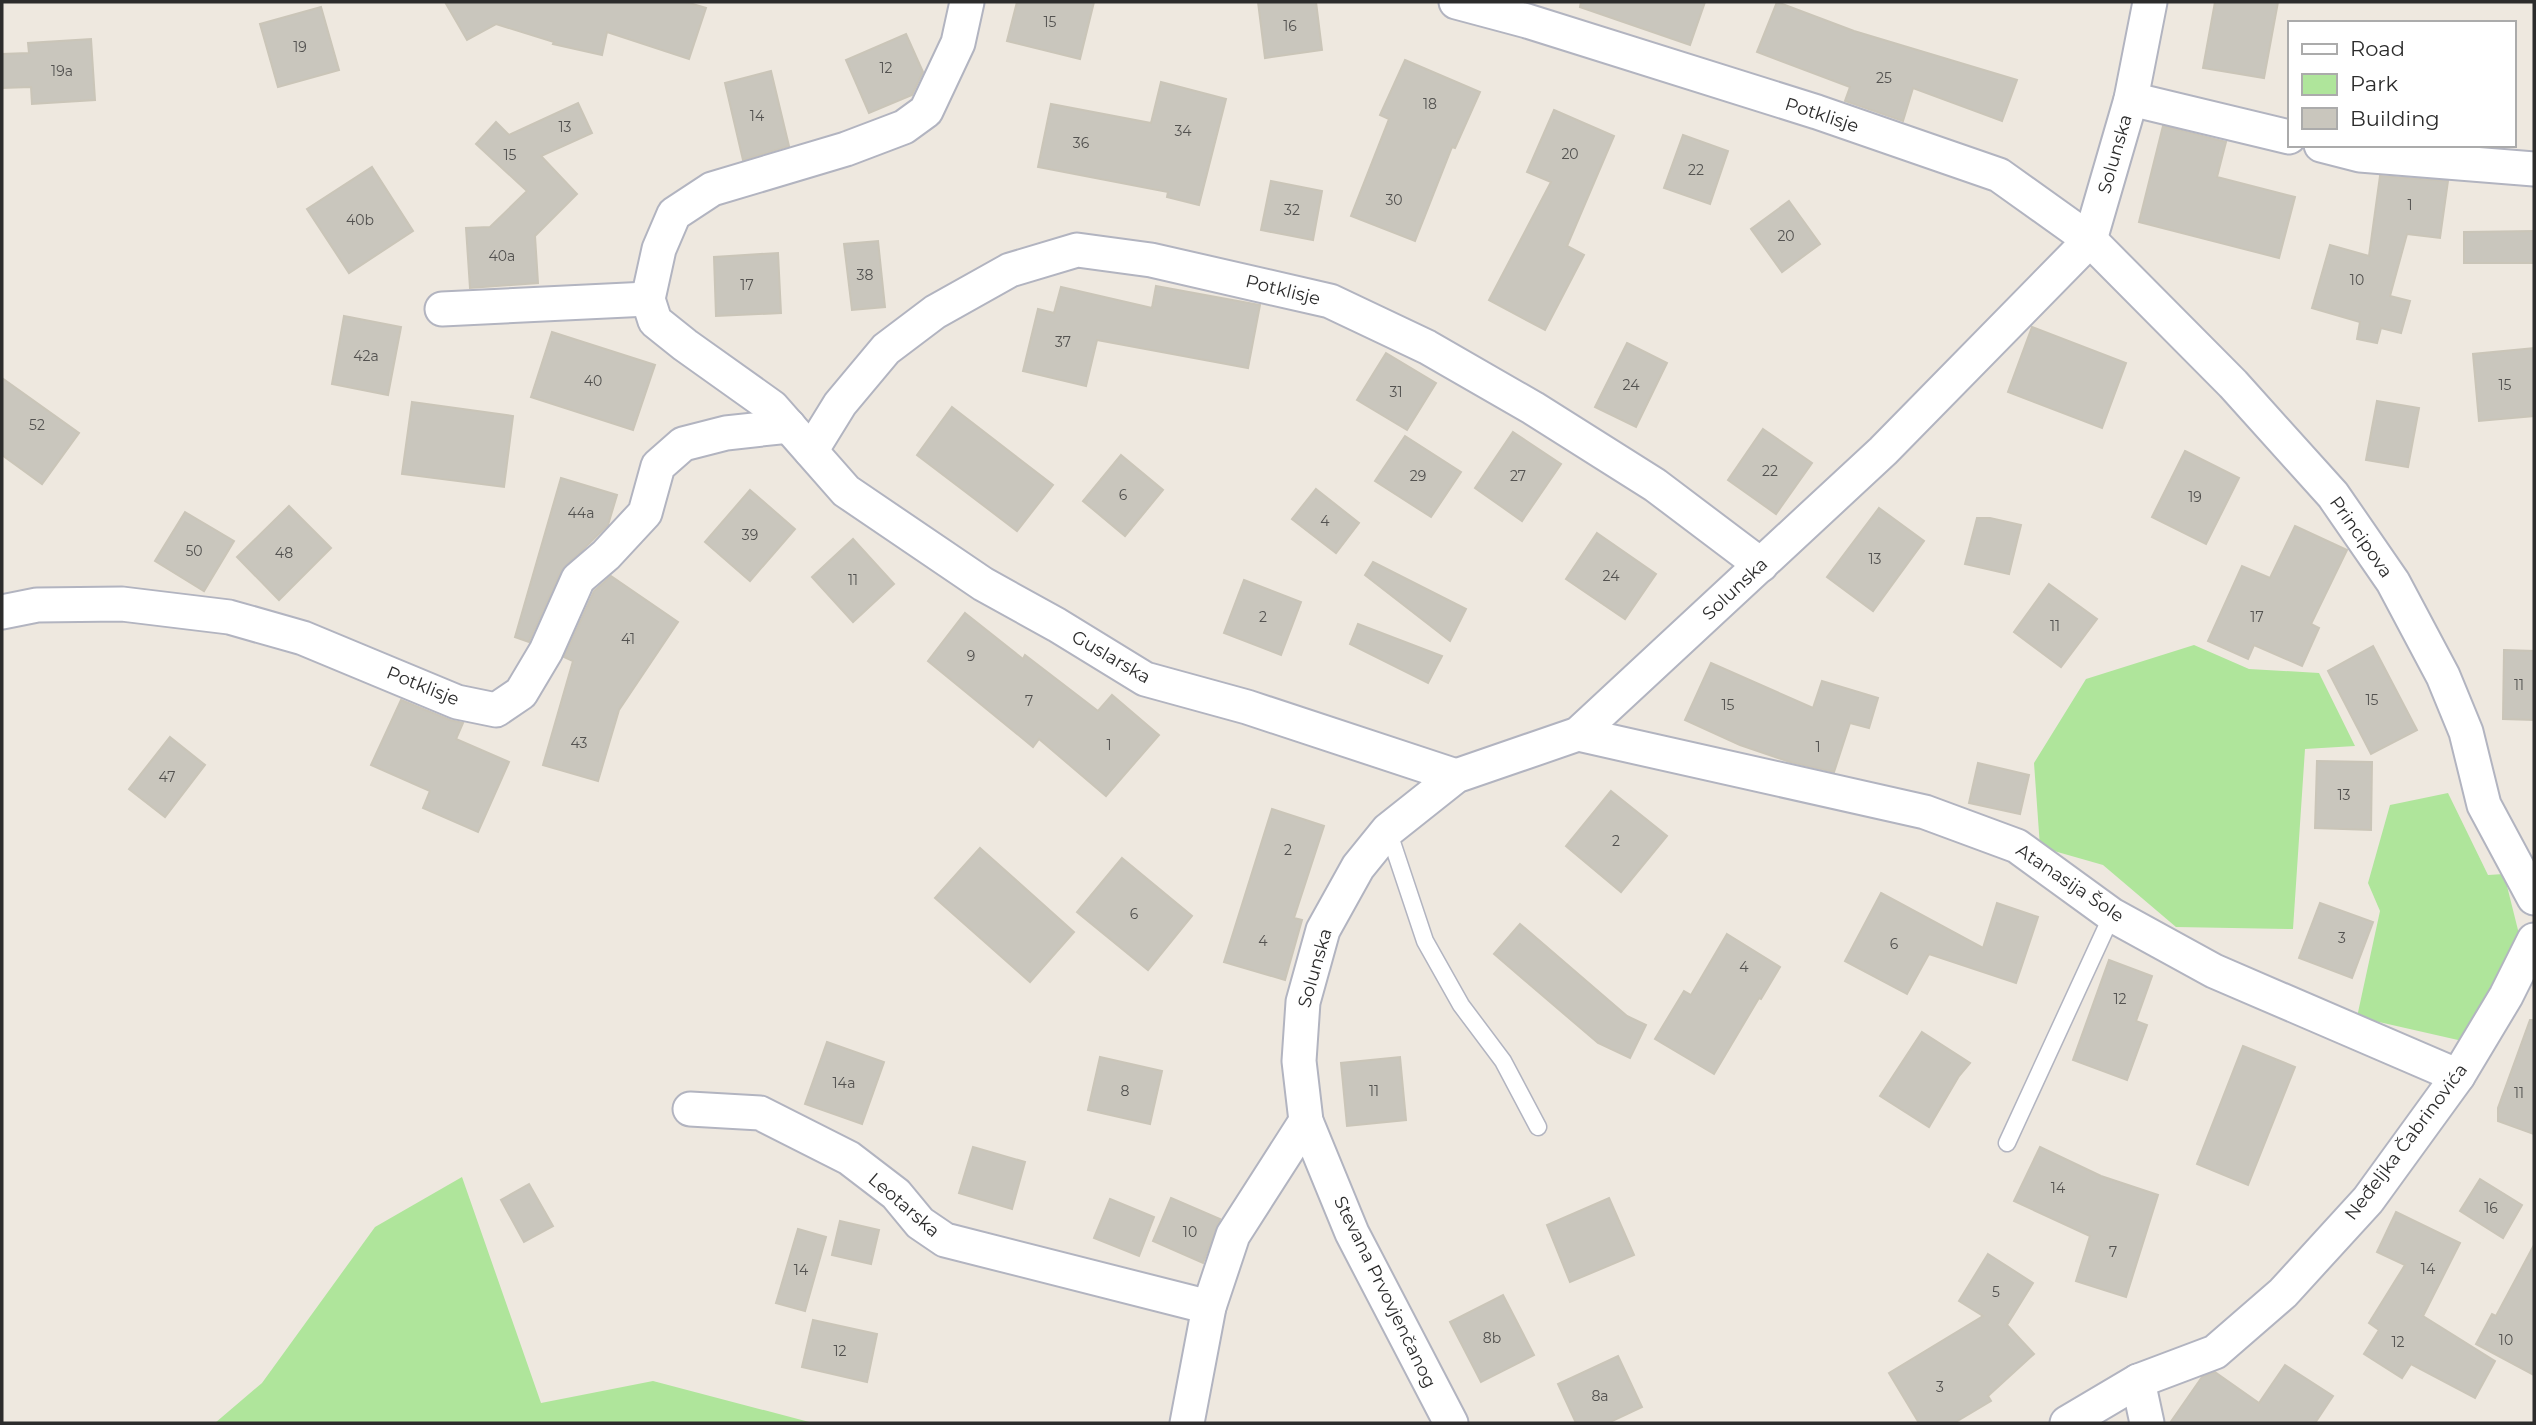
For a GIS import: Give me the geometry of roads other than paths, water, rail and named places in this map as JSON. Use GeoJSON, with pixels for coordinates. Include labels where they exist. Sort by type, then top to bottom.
{"type":"FeatureCollection","features":[{"type":"Feature","properties":{"kind":"street"},"geometry":{"type":"LineString","coordinates":[[442,309],[648,299],[659,249],[674,214],[712,189],[846,149],[904,127],[926,111],[958,43],[967,2]]}},
{"type":"Feature","properties":{"kind":"street","name":"Potklisje"},"geometry":{"type":"LineString","coordinates":[[1456,2],[1527,21],[1817,112],[1998,175],[2090,240]]}},
{"type":"Feature","properties":{"kind":"street","name":"Solunska"},"geometry":{"type":"LineString","coordinates":[[1306,1121],[1299,1061],[1303,1002],[1323,930],[1358,867],[1388,830],[1455,776],[1578,734],[1883,451],[2090,240],[2132,99],[2150,2]]}},
{"type":"Feature","properties":{"kind":"street"},"geometry":{"type":"LineString","coordinates":[[2132,99],[2288,138]]}},
{"type":"Feature","properties":{"kind":"street"},"geometry":{"type":"LineString","coordinates":[[2329,147],[2360,155],[2534,169]]}},
{"type":"Feature","properties":{"kind":"street","name":"Principova"},"geometry":{"type":"LineString","coordinates":[[2090,240],[2233,384],[2333,495],[2393,582],[2443,676],[2466,732],[2484,805],[2534,898]]}},
{"type":"Feature","properties":{"kind":"street","name":"Potklisje"},"geometry":{"type":"LineString","coordinates":[[811,451],[840,404],[886,349],[935,312],[1010,270],[1077,250],[1152,260],[1330,301],[1427,347],[1533,408],[1655,485],[1761,565]]}},
{"type":"Feature","properties":{"kind":"street","name":"Guslarska"},"geometry":{"type":"LineString","coordinates":[[648,299],[655,321],[772,407],[846,491],[983,584],[1057,625],[1146,680],[1247,707],[1455,776]]}},
{"type":"Feature","properties":{"kind":"street","name":"Potklisje"},"geometry":{"type":"LineString","coordinates":[[2,612],[37,605],[122,604],[229,617],[303,638],[457,702],[496,710],[521,693],[546,651],[578,579],[606,555],[645,513],[658,467],[683,444],[726,433],[789,426]]}},
{"type":"Feature","properties":{"kind":"street","name":"Atanasija Šole"},"geometry":{"type":"LineString","coordinates":[[1578,734],[1925,812],[2017,846],[2112,915],[2214,971],[2458,1076]]}},
{"type":"Feature","properties":{"kind":"street","name":"Neđeljka Čabrinovića"},"geometry":{"type":"LineString","coordinates":[[2067,1423],[2138,1381],[2215,1352],[2283,1293],[2368,1200],[2458,1076],[2506,996],[2534,940]]}},
{"type":"Feature","properties":{"kind":"street","name":"Leotarska"},"geometry":{"type":"LineString","coordinates":[[690,1109],[760,1113],[849,1158],[896,1194],[920,1223],[945,1240],[1209,1307]]}},
{"type":"Feature","properties":{"kind":"street"},"geometry":{"type":"LineString","coordinates":[[1187,1414],[1209,1307],[1233,1235],[1306,1121]]}},
{"type":"Feature","properties":{"kind":"street","name":"Stevana Prvovjenčanog"},"geometry":{"type":"LineString","coordinates":[[1306,1121],[1352,1233],[1451,1423]]}},
{"type":"Feature","properties":{"kind":"street"},"geometry":{"type":"LineString","coordinates":[[2138,1381],[2147,1423]]}},
{"type":"Feature","properties":{"kind":"lane"},"geometry":{"type":"LineString","coordinates":[[1388,830],[1425,941],[1461,1005],[1503,1061],[1538,1127]]}},
{"type":"Feature","properties":{"kind":"lane"},"geometry":{"type":"LineString","coordinates":[[2007,1143],[2112,915]]}}]}
